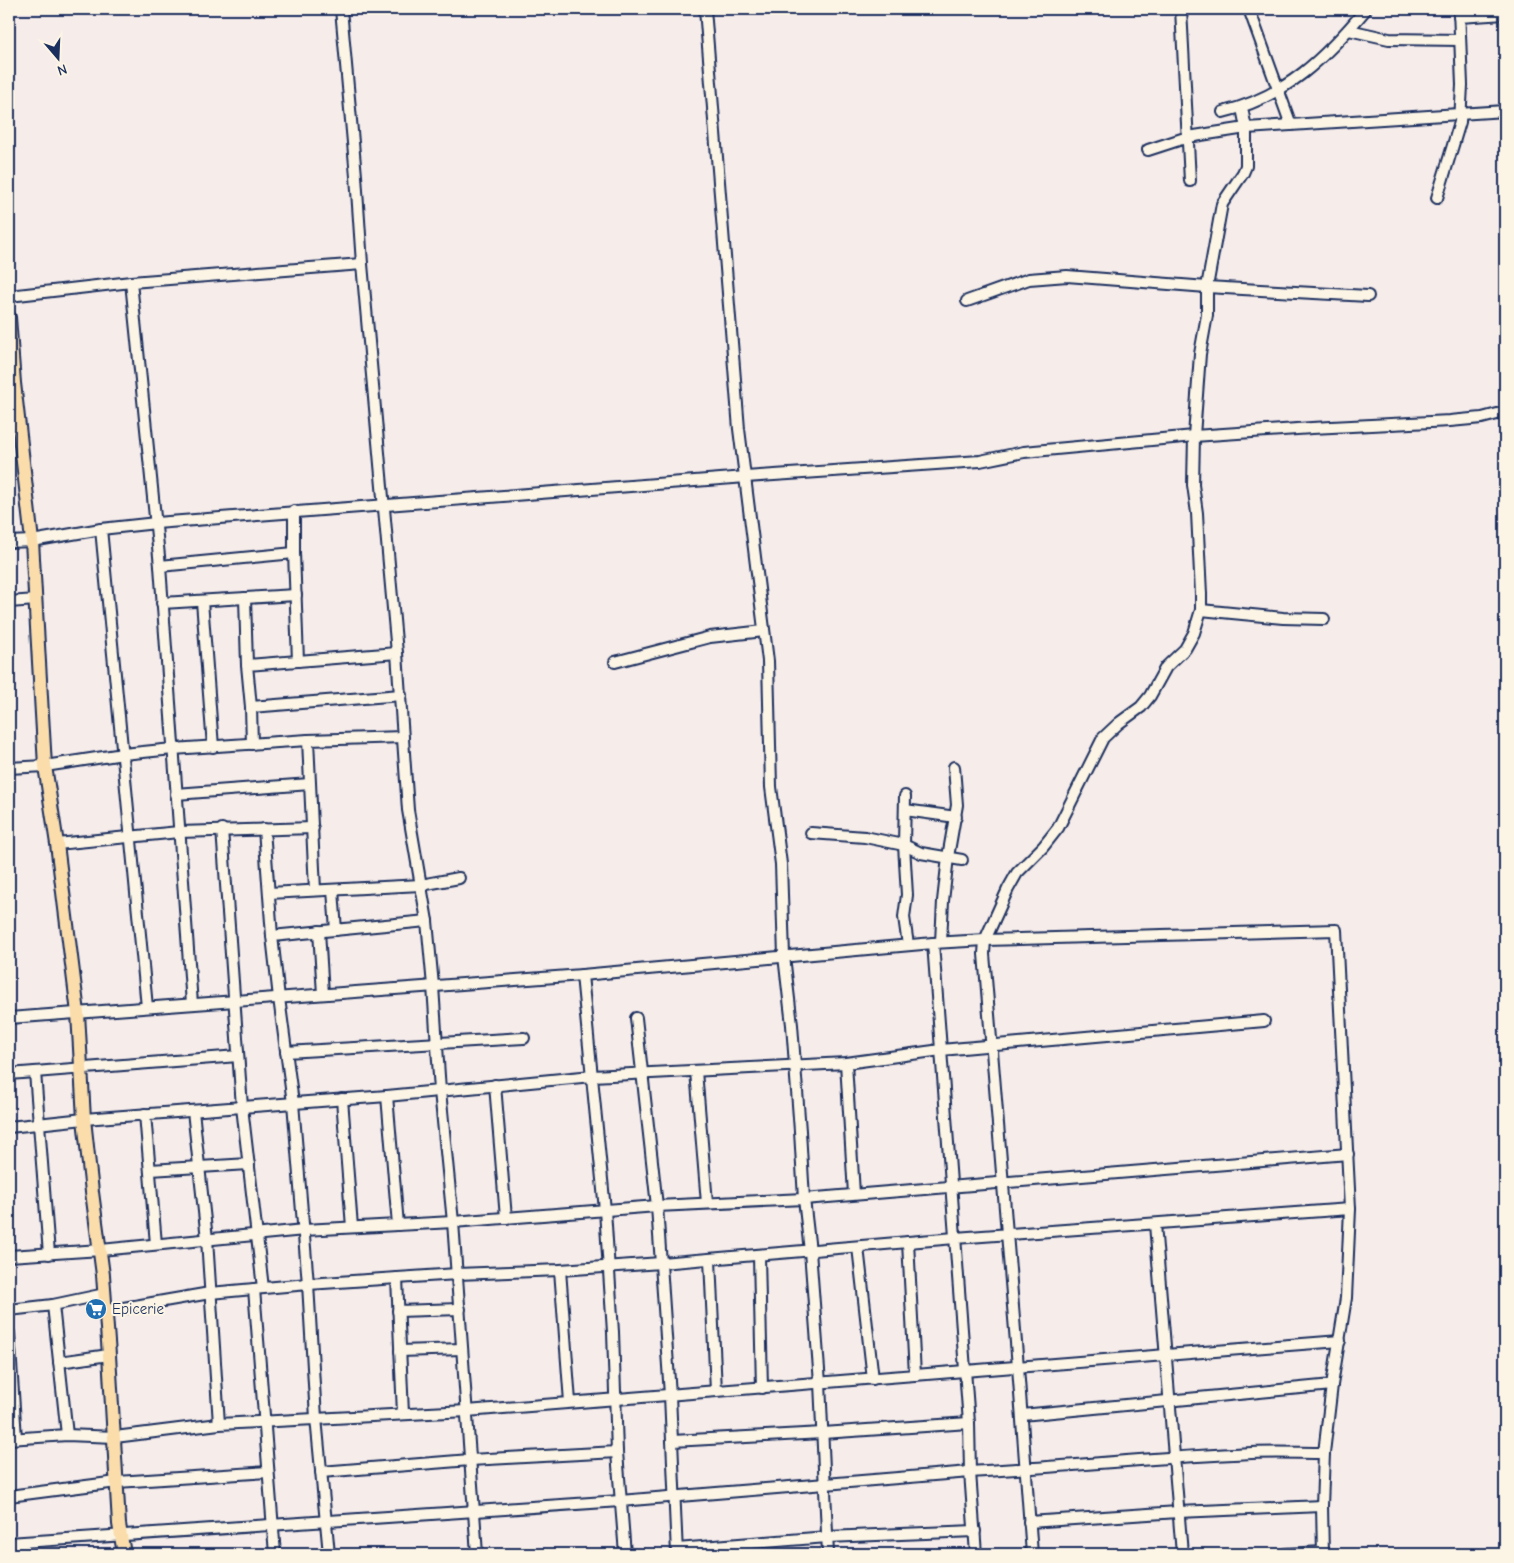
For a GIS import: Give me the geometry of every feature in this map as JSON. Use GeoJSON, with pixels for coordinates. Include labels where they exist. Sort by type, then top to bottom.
{"type":"FeatureCollection","features":[{"type":"Feature","properties":{"kind":"main road"},"geometry":{"type":"LineString","coordinates":[[9,317],[11,383],[32,541],[45,766],[57,844],[78,1013],[84,1119],[105,1294],[117,1482],[124,1554]]}},
{"type":"Feature","properties":{"kind":"street"},"geometry":{"type":"LineString","coordinates":[[341,9],[401,695],[408,810],[427,921],[433,986],[440,1091],[460,1309],[476,1554]]}},
{"type":"Feature","properties":{"kind":"street"},"geometry":{"type":"LineString","coordinates":[[706,9],[739,429],[768,661],[771,787],[781,864],[784,956],[792,1026],[804,1199],[820,1383],[828,1554]]}},
{"type":"Feature","properties":{"kind":"street"},"geometry":{"type":"LineString","coordinates":[[1181,9],[1190,181]]}},
{"type":"Feature","properties":{"kind":"street"},"geometry":{"type":"LineString","coordinates":[[1249,9],[1291,124]]}},
{"type":"Feature","properties":{"kind":"street"},"geometry":{"type":"LineString","coordinates":[[1224,112],[1242,108],[1278,91],[1316,63],[1349,30],[1366,9]]}},
{"type":"Feature","properties":{"kind":"street"},"geometry":{"type":"LineString","coordinates":[[1437,198],[1460,122],[1462,85],[1459,13],[1505,14]]}},
{"type":"Feature","properties":{"kind":"street"},"geometry":{"type":"LineString","coordinates":[[1349,30],[1389,39],[1460,40]]}},
{"type":"Feature","properties":{"kind":"street"},"geometry":{"type":"LineString","coordinates":[[1032,1554],[1027,1469],[984,940],[1017,873],[1043,847],[1058,828],[1103,738],[1118,722],[1141,707],[1150,696],[1166,666],[1185,649],[1194,633],[1201,610],[1197,513],[1193,485],[1194,436],[1200,354],[1207,315],[1207,287],[1222,204],[1246,166],[1246,128],[1242,108]]}},
{"type":"Feature","properties":{"kind":"street"},"geometry":{"type":"LineString","coordinates":[[1148,150],[1188,137],[1246,128],[1505,111]]}},
{"type":"Feature","properties":{"kind":"street"},"geometry":{"type":"LineString","coordinates":[[9,296],[131,282],[362,264]]}},
{"type":"Feature","properties":{"kind":"street"},"geometry":{"type":"LineString","coordinates":[[967,301],[1028,279],[1067,276],[1207,287],[1368,296]]}},
{"type":"Feature","properties":{"kind":"street"},"geometry":{"type":"LineString","coordinates":[[131,282],[160,566],[192,1004]]}},
{"type":"Feature","properties":{"kind":"street"},"geometry":{"type":"LineString","coordinates":[[9,542],[32,541],[101,529],[156,523],[294,511],[384,506],[746,477],[980,461],[1024,452],[1194,436],[1450,421],[1482,418],[1505,412]]}},
{"type":"Feature","properties":{"kind":"street"},"geometry":{"type":"LineString","coordinates":[[294,511],[298,661]]}},
{"type":"Feature","properties":{"kind":"street"},"geometry":{"type":"LineString","coordinates":[[101,529],[147,1008]]}},
{"type":"Feature","properties":{"kind":"street"},"geometry":{"type":"LineString","coordinates":[[160,566],[294,553]]}},
{"type":"Feature","properties":{"kind":"street"},"geometry":{"type":"LineString","coordinates":[[162,603],[296,595]]}},
{"type":"Feature","properties":{"kind":"street"},"geometry":{"type":"LineString","coordinates":[[244,598],[252,744]]}},
{"type":"Feature","properties":{"kind":"street"},"geometry":{"type":"LineString","coordinates":[[9,602],[36,600]]}},
{"type":"Feature","properties":{"kind":"street"},"geometry":{"type":"LineString","coordinates":[[202,601],[213,747]]}},
{"type":"Feature","properties":{"kind":"street"},"geometry":{"type":"LineString","coordinates":[[1201,610],[1283,618],[1324,619]]}},
{"type":"Feature","properties":{"kind":"street"},"geometry":{"type":"LineString","coordinates":[[615,662],[710,637],[764,631]]}},
{"type":"Feature","properties":{"kind":"street"},"geometry":{"type":"LineString","coordinates":[[247,665],[397,653]]}},
{"type":"Feature","properties":{"kind":"street"},"geometry":{"type":"LineString","coordinates":[[251,707],[401,695]]}},
{"type":"Feature","properties":{"kind":"street"},"geometry":{"type":"LineString","coordinates":[[9,768],[45,766],[123,754],[173,749],[308,740],[403,737]]}},
{"type":"Feature","properties":{"kind":"street"},"geometry":{"type":"LineString","coordinates":[[308,740],[315,890]]}},
{"type":"Feature","properties":{"kind":"street"},"geometry":{"type":"LineString","coordinates":[[954,767],[958,804],[948,857],[937,943],[941,1050],[969,1422],[970,1472],[976,1554]]}},
{"type":"Feature","properties":{"kind":"street"},"geometry":{"type":"LineString","coordinates":[[176,794],[310,784]]}},
{"type":"Feature","properties":{"kind":"street"},"geometry":{"type":"LineString","coordinates":[[905,796],[904,845],[907,894],[904,917],[908,945]]}},
{"type":"Feature","properties":{"kind":"street"},"geometry":{"type":"LineString","coordinates":[[905,810],[956,817]]}},
{"type":"Feature","properties":{"kind":"street"},"geometry":{"type":"LineString","coordinates":[[57,844],[222,829],[313,828]]}},
{"type":"Feature","properties":{"kind":"street"},"geometry":{"type":"LineString","coordinates":[[222,829],[242,1107],[258,1234],[265,1421],[275,1554]]}},
{"type":"Feature","properties":{"kind":"street"},"geometry":{"type":"LineString","coordinates":[[264,829],[272,936],[293,1103],[308,1284],[316,1418],[329,1554]]}},
{"type":"Feature","properties":{"kind":"street"},"geometry":{"type":"LineString","coordinates":[[810,833],[865,837],[962,860]]}},
{"type":"Feature","properties":{"kind":"street"},"geometry":{"type":"LineString","coordinates":[[269,893],[421,885],[459,878]]}},
{"type":"Feature","properties":{"kind":"street"},"geometry":{"type":"LineString","coordinates":[[333,890],[336,930]]}},
{"type":"Feature","properties":{"kind":"street"},"geometry":{"type":"LineString","coordinates":[[272,936],[427,921]]}},
{"type":"Feature","properties":{"kind":"street"},"geometry":{"type":"LineString","coordinates":[[9,1018],[582,975],[937,943],[1336,930],[1350,1209],[1346,1298],[1332,1385],[1324,1453],[1323,1553],[1285,1554]]}},
{"type":"Feature","properties":{"kind":"street"},"geometry":{"type":"LineString","coordinates":[[319,931],[323,994]]}},
{"type":"Feature","properties":{"kind":"street"},"geometry":{"type":"LineString","coordinates":[[582,975],[605,1210],[617,1452],[625,1554]]}},
{"type":"Feature","properties":{"kind":"street"},"geometry":{"type":"LineString","coordinates":[[636,1018],[657,1206],[676,1496],[677,1552],[827,1537],[975,1531]]}},
{"type":"Feature","properties":{"kind":"street"},"geometry":{"type":"LineString","coordinates":[[9,1127],[84,1119],[387,1096],[592,1076],[846,1063],[992,1044],[1264,1021]]}},
{"type":"Feature","properties":{"kind":"street"},"geometry":{"type":"LineString","coordinates":[[286,1052],[524,1038]]}},
{"type":"Feature","properties":{"kind":"street"},"geometry":{"type":"LineString","coordinates":[[9,1074],[238,1056]]}},
{"type":"Feature","properties":{"kind":"street"},"geometry":{"type":"LineString","coordinates":[[846,1063],[854,1194]]}},
{"type":"Feature","properties":{"kind":"street"},"geometry":{"type":"LineString","coordinates":[[696,1071],[707,1203]]}},
{"type":"Feature","properties":{"kind":"street"},"geometry":{"type":"LineString","coordinates":[[36,1072],[38,1125],[49,1254]]}},
{"type":"Feature","properties":{"kind":"street"},"geometry":{"type":"LineString","coordinates":[[495,1084],[506,1218]]}},
{"type":"Feature","properties":{"kind":"street"},"geometry":{"type":"LineString","coordinates":[[387,1096],[398,1225]]}},
{"type":"Feature","properties":{"kind":"street"},"geometry":{"type":"LineString","coordinates":[[342,1099],[352,1227]]}},
{"type":"Feature","properties":{"kind":"street"},"geometry":{"type":"LineString","coordinates":[[193,1111],[206,1239],[219,1424]]}},
{"type":"Feature","properties":{"kind":"street"},"geometry":{"type":"LineString","coordinates":[[145,1114],[156,1244]]}},
{"type":"Feature","properties":{"kind":"street"},"geometry":{"type":"LineString","coordinates":[[9,1256],[101,1250],[304,1230],[453,1222],[657,1206],[804,1199],[1348,1154]]}},
{"type":"Feature","properties":{"kind":"street"},"geometry":{"type":"LineString","coordinates":[[150,1170],[249,1164]]}},
{"type":"Feature","properties":{"kind":"street"},"geometry":{"type":"LineString","coordinates":[[106,1311],[210,1293],[308,1284],[710,1260],[955,1238],[1350,1209]]}},
{"type":"Feature","properties":{"kind":"street"},"geometry":{"type":"LineString","coordinates":[[1154,1224],[1182,1554]]}},
{"type":"Feature","properties":{"kind":"street"},"geometry":{"type":"LineString","coordinates":[[908,1242],[915,1375]]}},
{"type":"Feature","properties":{"kind":"street"},"geometry":{"type":"LineString","coordinates":[[858,1247],[873,1378]]}},
{"type":"Feature","properties":{"kind":"street"},"geometry":{"type":"LineString","coordinates":[[759,1256],[762,1388]]}},
{"type":"Feature","properties":{"kind":"street"},"geometry":{"type":"LineString","coordinates":[[710,1260],[716,1391]]}},
{"type":"Feature","properties":{"kind":"street"},"geometry":{"type":"LineString","coordinates":[[560,1270],[570,1402]]}},
{"type":"Feature","properties":{"kind":"street"},"geometry":{"type":"LineString","coordinates":[[397,1278],[402,1414]]}},
{"type":"Feature","properties":{"kind":"street"},"geometry":{"type":"LineString","coordinates":[[9,1310],[53,1305],[105,1294]]}},
{"type":"Feature","properties":{"kind":"street"},"geometry":{"type":"LineString","coordinates":[[53,1305],[67,1434]]}},
{"type":"Feature","properties":{"kind":"street"},"geometry":{"type":"LineString","coordinates":[[398,1311],[460,1309]]}},
{"type":"Feature","properties":{"kind":"street"},"geometry":{"type":"LineString","coordinates":[[9,1332],[13,1439],[67,1434],[115,1437],[219,1424],[467,1411],[1340,1341]]}},
{"type":"Feature","properties":{"kind":"street"},"geometry":{"type":"LineString","coordinates":[[400,1351],[462,1349]]}},
{"type":"Feature","properties":{"kind":"street"},"geometry":{"type":"LineString","coordinates":[[59,1362],[109,1355]]}},
{"type":"Feature","properties":{"kind":"street"},"geometry":{"type":"LineString","coordinates":[[1022,1414],[1332,1385]]}},
{"type":"Feature","properties":{"kind":"street"},"geometry":{"type":"LineString","coordinates":[[672,1441],[823,1433],[969,1422]]}},
{"type":"Feature","properties":{"kind":"street"},"geometry":{"type":"LineString","coordinates":[[321,1472],[470,1460],[617,1452]]}},
{"type":"Feature","properties":{"kind":"street"},"geometry":{"type":"LineString","coordinates":[[9,1543],[620,1502],[970,1472],[1175,1457],[1254,1453],[1324,1453]]}},
{"type":"Feature","properties":{"kind":"street"},"geometry":{"type":"LineString","coordinates":[[9,1496],[117,1482],[268,1472]]}},
{"type":"Feature","properties":{"kind":"street"},"geometry":{"type":"LineString","coordinates":[[1029,1522],[1178,1512],[1322,1506]]}},
{"type":"Feature","properties":{"kind":"place","name":"Epicerie"},"geometry":{"type":"Point","coordinates":[96,1309]}}]}
